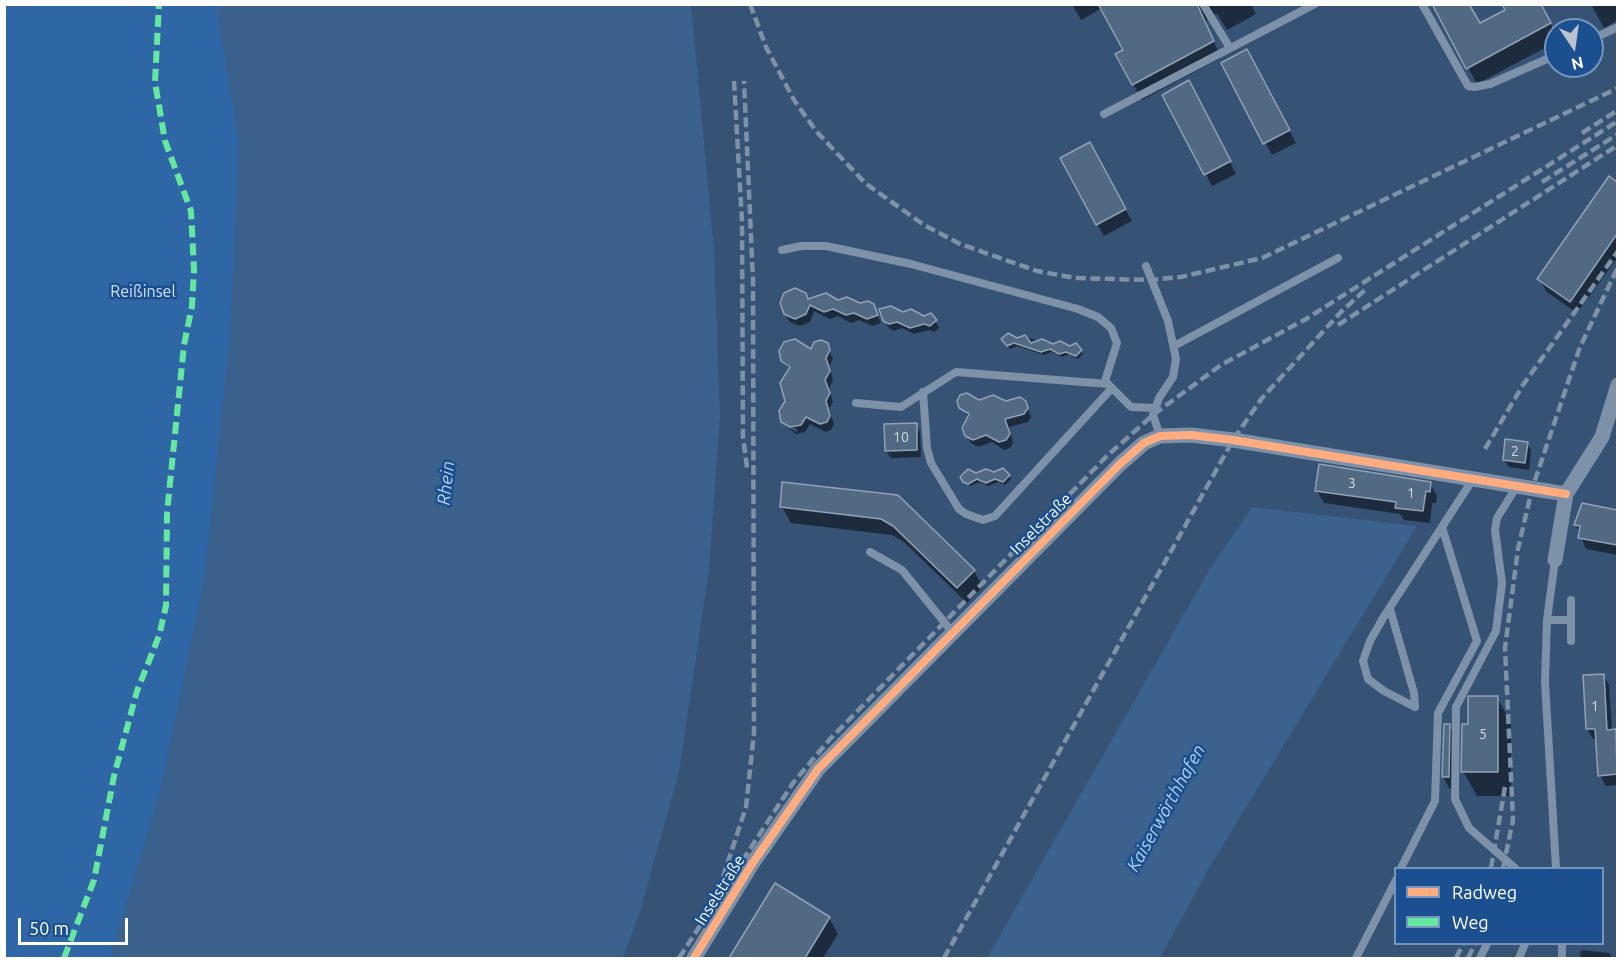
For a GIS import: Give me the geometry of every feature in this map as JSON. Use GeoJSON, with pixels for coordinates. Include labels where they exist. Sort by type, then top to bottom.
{"type":"FeatureCollection","features":[{"type":"Feature","properties":{"kind":"street"},"geometry":{"type":"LineString","coordinates":[[1555,560],[1566,494],[1602,437],[1617,385]]}},
{"type":"Feature","properties":{"kind":"street","name":"Inselstraße"},"geometry":{"type":"LineString","coordinates":[[694,958],[752,864],[818,769],[1120,464],[1144,443],[1160,436],[1191,435],[1233,440],[1566,494]]}},
{"type":"Feature","properties":{"kind":"lane"},"geometry":{"type":"LineString","coordinates":[[1203,4],[1230,48]]}},
{"type":"Feature","properties":{"kind":"lane"},"geometry":{"type":"LineString","coordinates":[[1104,114],[1315,4]]}},
{"type":"Feature","properties":{"kind":"lane"},"geometry":{"type":"LineString","coordinates":[[1422,4],[1468,86],[1490,84],[1544,60]]}},
{"type":"Feature","properties":{"kind":"lane"},"geometry":{"type":"LineString","coordinates":[[782,250],[801,246],[826,246],[911,264],[1088,313],[1111,328],[1117,344],[1105,381],[1131,407],[1156,408]]}},
{"type":"Feature","properties":{"kind":"lane"},"geometry":{"type":"LineString","coordinates":[[1174,346],[1338,258]]}},
{"type":"Feature","properties":{"kind":"lane"},"geometry":{"type":"LineString","coordinates":[[1146,267],[1168,321],[1176,359],[1173,377],[1159,398],[1154,415],[1160,436]]}},
{"type":"Feature","properties":{"kind":"lane"},"geometry":{"type":"LineString","coordinates":[[856,403],[901,407],[956,372],[1110,386]]}},
{"type":"Feature","properties":{"kind":"lane"},"geometry":{"type":"LineString","coordinates":[[923,392],[927,448],[931,464],[959,509],[983,520],[995,516],[1003,508],[1110,386]]}},
{"type":"Feature","properties":{"kind":"lane"},"geometry":{"type":"LineString","coordinates":[[1390,609],[1414,693],[1415,707],[1384,691],[1368,679],[1364,671],[1366,651],[1390,609],[1473,479]]}},
{"type":"Feature","properties":{"kind":"lane"},"geometry":{"type":"LineString","coordinates":[[1514,867],[1469,828],[1455,799],[1456,707],[1496,631],[1502,583],[1495,530],[1497,518],[1517,486]]}},
{"type":"Feature","properties":{"kind":"lane"},"geometry":{"type":"LineString","coordinates":[[1402,867],[1435,801],[1438,713],[1477,641],[1442,527]]}},
{"type":"Feature","properties":{"kind":"lane"},"geometry":{"type":"LineString","coordinates":[[870,552],[902,570],[953,633]]}},
{"type":"Feature","properties":{"kind":"lane"},"geometry":{"type":"LineString","coordinates":[[1555,560],[1547,620],[1545,682],[1556,867]]}},
{"type":"Feature","properties":{"kind":"lane"},"geometry":{"type":"LineString","coordinates":[[1571,600],[1571,641]]}},
{"type":"Feature","properties":{"kind":"lane"},"geometry":{"type":"LineString","coordinates":[[1547,620],[1571,620]]}},
{"type":"Feature","properties":{"kind":"lane"},"geometry":{"type":"LineString","coordinates":[[1550,867],[1555,851]]}},
{"type":"Feature","properties":{"kind":"lane"},"geometry":{"type":"LineString","coordinates":[[1356,958],[1394,882]]}},
{"type":"Feature","properties":{"kind":"green space","name":"Reißinsel"},"geometry":{"type":"Polygon","coordinates":[[[5,5],[268,5],[171,958],[5,958],[5,5]]]}},
{"type":"Feature","properties":{"kind":"water","name":"Rhein"},"geometry":{"type":"Polygon","coordinates":[[[216,5],[691,5],[714,249],[720,416],[709,570],[679,772],[640,912],[623,958],[110,958],[160,792],[204,580],[230,339],[239,140],[216,5]]]}},
{"type":"Feature","properties":{"kind":"water","name":"Kaiserwörthhafen"},"geometry":{"type":"Polygon","coordinates":[[[1252,507],[1417,526],[1208,870],[1160,958],[987,958],[1209,570],[1252,507]]]}},
{"type":"Feature","properties":{"kind":"building"},"geometry":{"type":"Polygon","coordinates":[[[1098,4],[1197,4],[1214,41],[1132,85],[1115,54],[1123,50],[1098,4]]]}},
{"type":"Feature","properties":{"kind":"building"},"geometry":{"type":"Polygon","coordinates":[[[1432,4],[1469,4],[1480,23],[1505,10],[1502,4],[1541,4],[1548,18],[1544,18],[1544,27],[1466,69],[1432,4]]]}},
{"type":"Feature","properties":{"kind":"building"},"geometry":{"type":"Polygon","coordinates":[[[1247,49],[1290,130],[1263,144],[1221,63],[1247,49]]]}},
{"type":"Feature","properties":{"kind":"building"},"geometry":{"type":"Polygon","coordinates":[[[1189,80],[1231,161],[1204,175],[1162,95],[1189,80]]]}},
{"type":"Feature","properties":{"kind":"building"},"geometry":{"type":"Polygon","coordinates":[[[1090,142],[1126,209],[1096,225],[1060,158],[1090,142]]]}},
{"type":"Feature","properties":{"kind":"building"},"geometry":{"type":"Polygon","coordinates":[[[1609,176],[1617,182],[1617,234],[1570,302],[1537,279],[1609,176]]]}},
{"type":"Feature","properties":{"kind":"building"},"geometry":{"type":"Polygon","coordinates":[[[795,288],[806,293],[808,299],[826,293],[838,300],[847,297],[860,303],[868,301],[874,304],[878,315],[867,319],[854,313],[846,315],[833,309],[824,312],[810,305],[806,314],[795,319],[784,314],[780,303],[784,293],[795,288]]]}},
{"type":"Feature","properties":{"kind":"building"},"geometry":{"type":"Polygon","coordinates":[[[891,306],[903,312],[911,309],[924,316],[931,313],[937,320],[930,326],[924,324],[910,328],[897,322],[889,324],[883,321],[879,309],[891,306]]]}},
{"type":"Feature","properties":{"kind":"building"},"geometry":{"type":"Polygon","coordinates":[[[1008,333],[1017,338],[1025,335],[1031,343],[1042,339],[1053,344],[1060,341],[1070,346],[1076,343],[1082,350],[1076,356],[1066,352],[1059,354],[1050,349],[1041,352],[1014,343],[1007,346],[1001,339],[1008,333]]]}},
{"type":"Feature","properties":{"kind":"building"},"geometry":{"type":"Polygon","coordinates":[[[795,339],[811,349],[814,342],[821,340],[828,343],[830,350],[826,358],[830,371],[825,380],[830,393],[826,401],[830,416],[827,422],[820,424],[806,417],[801,425],[790,427],[781,422],[779,411],[785,401],[780,383],[790,367],[781,361],[779,351],[784,342],[795,339]]]}},
{"type":"Feature","properties":{"kind":"building"},"geometry":{"type":"Polygon","coordinates":[[[967,393],[979,400],[993,395],[1006,401],[1020,397],[1026,401],[1028,408],[1024,414],[1005,419],[1010,434],[1006,440],[999,442],[986,435],[973,440],[965,436],[962,428],[969,414],[959,408],[957,401],[960,395],[967,393]]]}},
{"type":"Feature","properties":{"kind":"building"},"geometry":{"type":"Polygon","coordinates":[[[917,423],[917,450],[885,451],[884,424],[917,423]]]}},
{"type":"Feature","properties":{"kind":"building"},"geometry":{"type":"Polygon","coordinates":[[[1505,439],[1528,442],[1525,463],[1503,460],[1505,439]]]}},
{"type":"Feature","properties":{"kind":"building"},"geometry":{"type":"Polygon","coordinates":[[[1319,464],[1431,482],[1430,492],[1426,491],[1423,511],[1395,508],[1396,502],[1315,491],[1319,464]]]}},
{"type":"Feature","properties":{"kind":"building"},"geometry":{"type":"Polygon","coordinates":[[[1003,468],[1010,475],[1003,482],[995,479],[986,483],[977,479],[968,484],[960,477],[968,469],[976,473],[986,469],[994,472],[1003,468]]]}},
{"type":"Feature","properties":{"kind":"building"},"geometry":{"type":"Polygon","coordinates":[[[782,482],[898,495],[975,570],[957,588],[893,526],[881,519],[780,507],[782,482]]]}},
{"type":"Feature","properties":{"kind":"building"},"geometry":{"type":"Polygon","coordinates":[[[1582,503],[1617,510],[1617,545],[1578,538],[1580,526],[1574,525],[1582,503]]]}},
{"type":"Feature","properties":{"kind":"building"},"geometry":{"type":"Polygon","coordinates":[[[1604,674],[1607,730],[1616,729],[1617,774],[1598,776],[1595,729],[1586,729],[1583,675],[1604,674]]]}},
{"type":"Feature","properties":{"kind":"building"},"geometry":{"type":"Polygon","coordinates":[[[1468,696],[1498,696],[1498,772],[1461,772],[1462,724],[1468,724],[1468,696]]]}},
{"type":"Feature","properties":{"kind":"building"},"geometry":{"type":"Polygon","coordinates":[[[1444,724],[1450,724],[1449,777],[1442,777],[1444,724]]]}},
{"type":"Feature","properties":{"kind":"building"},"geometry":{"type":"Polygon","coordinates":[[[775,883],[830,917],[805,958],[729,958],[775,883]]]}},
{"type":"Feature","properties":{"kind":"railway"},"geometry":{"type":"LineString","coordinates":[[750,4],[766,47],[794,100],[816,131],[865,183],[924,225],[960,244],[1037,271],[1076,278],[1151,280],[1181,277],[1262,258],[1618,88]]}},
{"type":"Feature","properties":{"kind":"railway"},"geometry":{"type":"LineString","coordinates":[[734,81],[742,222],[743,437],[747,468]]}},
{"type":"Feature","properties":{"kind":"railway"},"geometry":{"type":"LineString","coordinates":[[723,877],[746,807],[754,733],[753,280],[744,81]]}},
{"type":"Feature","properties":{"kind":"railway"},"geometry":{"type":"LineString","coordinates":[[1582,133],[1618,110]]}},
{"type":"Feature","properties":{"kind":"railway"},"geometry":{"type":"LineString","coordinates":[[679,958],[793,783],[830,739],[1108,455],[1153,415],[1221,365],[1306,319],[1618,121]]}},
{"type":"Feature","properties":{"kind":"railway"},"geometry":{"type":"LineString","coordinates":[[1542,182],[1618,134]]}},
{"type":"Feature","properties":{"kind":"railway"},"geometry":{"type":"LineString","coordinates":[[1338,325],[1618,145]]}},
{"type":"Feature","properties":{"kind":"railway"},"geometry":{"type":"LineString","coordinates":[[1485,449],[1523,385],[1618,251]]}},
{"type":"Feature","properties":{"kind":"railway"},"geometry":{"type":"LineString","coordinates":[[1503,867],[1513,820],[1505,648],[1518,549],[1532,489],[1580,347],[1618,267]]}},
{"type":"Feature","properties":{"kind":"railway"},"geometry":{"type":"LineString","coordinates":[[944,958],[1233,440],[1262,398],[1341,312],[1367,288]]}},
{"type":"Feature","properties":{"kind":"railway"},"geometry":{"type":"LineString","coordinates":[[1491,867],[1505,787]]}},
{"type":"Feature","properties":{"kind":"railway"},"geometry":{"type":"LineString","coordinates":[[1456,958],[1462,945]]}},
{"type":"Feature","properties":{"kind":"railway"},"geometry":{"type":"LineString","coordinates":[[1468,958],[1474,945]]}},
{"type":"Feature","properties":{"kind":"marked path"},"geometry":{"type":"LineString","coordinates":[[64,958],[94,880],[114,776],[137,691],[159,636],[166,606],[167,513],[184,345],[192,306],[194,269],[191,211],[165,141],[155,82],[159,4]]}},
{"type":"Feature","properties":{"kind":"cycle path"},"geometry":{"type":"LineString","coordinates":[[694,958],[752,864],[818,769],[1120,464],[1144,443],[1160,436],[1191,435],[1233,440],[1566,494]]}}]}
